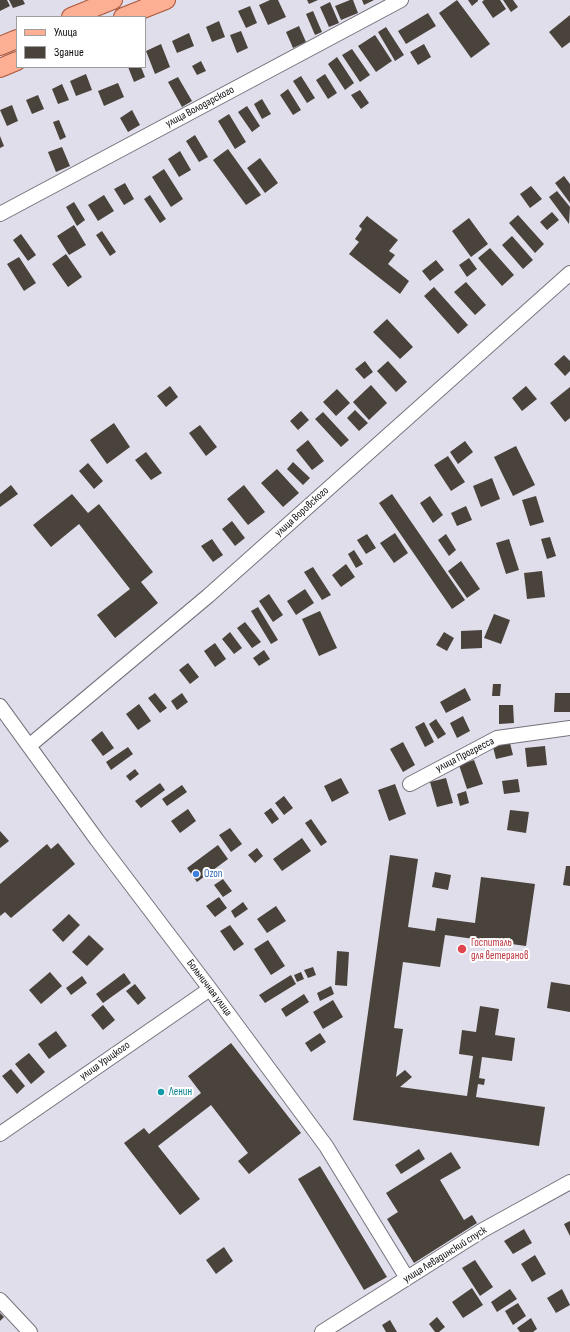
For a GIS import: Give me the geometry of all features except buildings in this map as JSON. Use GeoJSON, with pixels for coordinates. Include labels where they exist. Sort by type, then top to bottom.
{"type":"FeatureCollection","features":[{"type":"Feature","properties":{"kind":"main road"},"geometry":{"type":"LineString","coordinates":[[73,16],[113,0]]}},
{"type":"Feature","properties":{"kind":"main road"},"geometry":{"type":"LineString","coordinates":[[126,16],[166,0]]}},
{"type":"Feature","properties":{"kind":"main road"},"geometry":{"type":"LineString","coordinates":[[0,46],[16,39]]}},
{"type":"Feature","properties":{"kind":"main road"},"geometry":{"type":"LineString","coordinates":[[0,68],[16,61]]}},
{"type":"Feature","properties":{"kind":"street","name":"улица Володарского"},"geometry":{"type":"LineString","coordinates":[[0,214],[401,0]]}},
{"type":"Feature","properties":{"kind":"street","name":"улица Воровского"},"geometry":{"type":"LineString","coordinates":[[29,746],[208,596],[570,273]]}},
{"type":"Feature","properties":{"kind":"street","name":"Больничная улица"},"geometry":{"type":"LineString","coordinates":[[1,711],[29,746],[97,840],[326,1146],[407,1278]]}},
{"type":"Feature","properties":{"kind":"street","name":"улица Прогресса"},"geometry":{"type":"LineString","coordinates":[[410,784],[497,738],[570,728]]}},
{"type":"Feature","properties":{"kind":"street","name":"улица Урицкого"},"geometry":{"type":"LineString","coordinates":[[0,1134],[210,989]]}},
{"type":"Feature","properties":{"kind":"street","name":"улица Левадинский спуск"},"geometry":{"type":"LineString","coordinates":[[322,1332],[483,1230],[570,1182]]}},
{"type":"Feature","properties":{"kind":"street"},"geometry":{"type":"LineString","coordinates":[[0,1300],[30,1332]]}},
{"type":"Feature","properties":{"kind":"place","name":"Ozon"},"geometry":{"type":"Point","coordinates":[196,874]}},
{"type":"Feature","properties":{"kind":"place","name":"Госпиталь для ветеранов"},"geometry":{"type":"Point","coordinates":[462,949]}},
{"type":"Feature","properties":{"kind":"place","name":"Ленин"},"geometry":{"type":"Point","coordinates":[161,1092]}}]}
